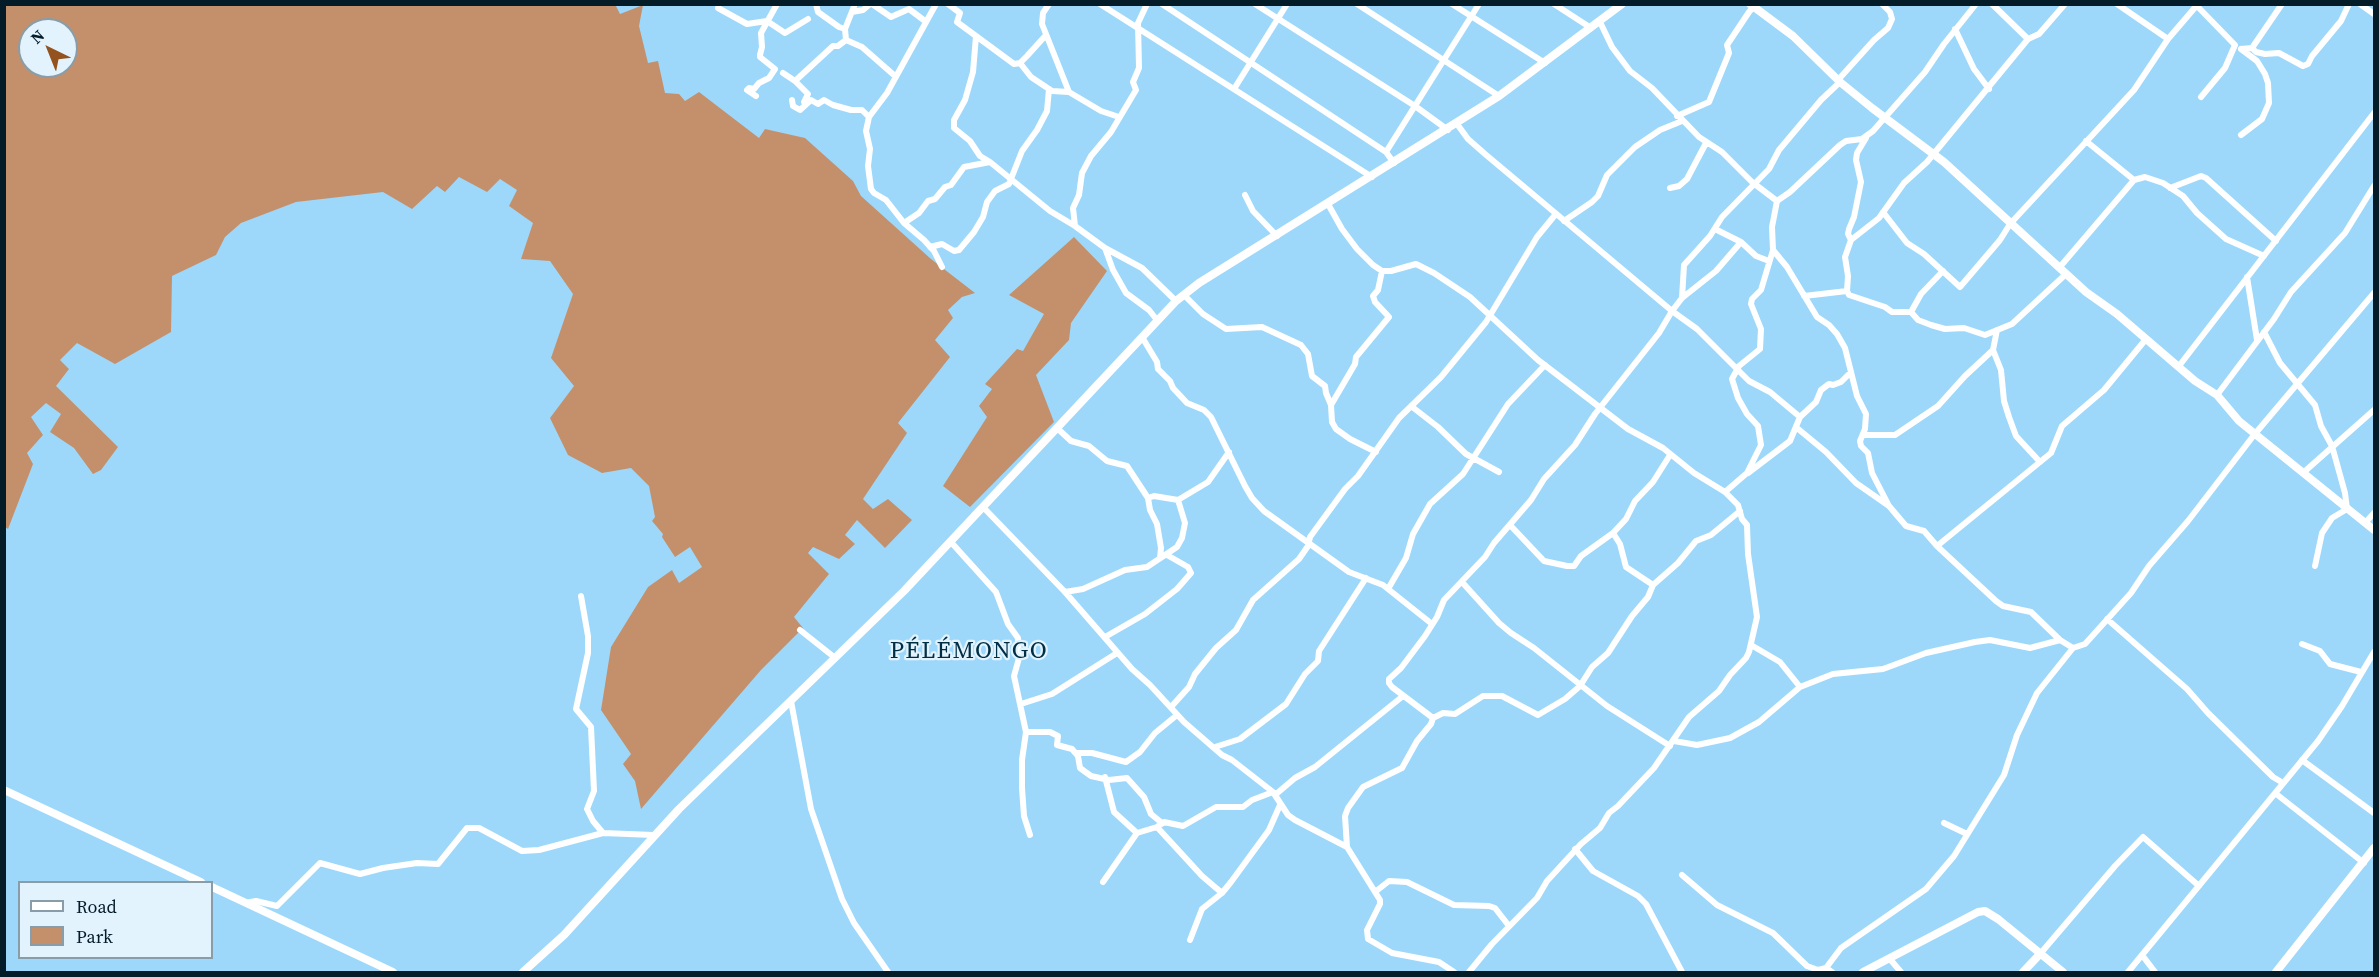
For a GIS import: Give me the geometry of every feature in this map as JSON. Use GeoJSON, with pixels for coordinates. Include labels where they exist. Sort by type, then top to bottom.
{"type":"FeatureCollection","features":[{"type":"Feature","properties":{"kind":"street"},"geometry":{"type":"LineString","coordinates":[[816,4],[818,12],[838,27],[845,29]]}},
{"type":"Feature","properties":{"kind":"street"},"geometry":{"type":"LineString","coordinates":[[846,40],[845,29],[855,4]]}},
{"type":"Feature","properties":{"kind":"street"},"geometry":{"type":"LineString","coordinates":[[852,12],[863,10],[871,4],[891,17],[913,8],[925,21]]}},
{"type":"Feature","properties":{"kind":"street"},"geometry":{"type":"LineString","coordinates":[[936,4],[887,93],[869,117],[866,131],[870,148],[870,185],[874,193],[886,200],[904,223],[919,234],[942,267]]}},
{"type":"Feature","properties":{"kind":"street"},"geometry":{"type":"LineString","coordinates":[[948,4],[960,13],[957,22],[1014,64],[1020,63],[1046,35]]}},
{"type":"Feature","properties":{"kind":"street"},"geometry":{"type":"LineString","coordinates":[[1049,4],[1043,13],[1042,24],[1069,92]]}},
{"type":"Feature","properties":{"kind":"street"},"geometry":{"type":"LineString","coordinates":[[1100,4],[1372,177]]}},
{"type":"Feature","properties":{"kind":"street"},"geometry":{"type":"LineString","coordinates":[[1075,226],[1073,208],[1079,195],[1082,173],[1091,156],[1111,132],[1136,90],[1133,82],[1139,68],[1138,23],[1147,4]]}},
{"type":"Feature","properties":{"kind":"street"},"geometry":{"type":"LineString","coordinates":[[1162,4],[1386,152],[1394,163]]}},
{"type":"Feature","properties":{"kind":"street"},"geometry":{"type":"LineString","coordinates":[[1255,4],[1415,106],[1448,130]]}},
{"type":"Feature","properties":{"kind":"street"},"geometry":{"type":"LineString","coordinates":[[1234,89],[1287,4]]}},
{"type":"Feature","properties":{"kind":"street"},"geometry":{"type":"LineString","coordinates":[[1357,4],[1499,96]]}},
{"type":"Feature","properties":{"kind":"street"},"geometry":{"type":"LineString","coordinates":[[1452,4],[1545,63]]}},
{"type":"Feature","properties":{"kind":"street"},"geometry":{"type":"LineString","coordinates":[[1386,152],[1479,4]]}},
{"type":"Feature","properties":{"kind":"street"},"geometry":{"type":"LineString","coordinates":[[1554,4],[1591,28]]}},
{"type":"Feature","properties":{"kind":"street"},"geometry":{"type":"LineString","coordinates":[[523,972],[564,935],[653,835],[904,591],[1176,301],[1448,130],[1545,63],[1622,4]]}},
{"type":"Feature","properties":{"kind":"street"},"geometry":{"type":"LineString","coordinates":[[1682,298],[1684,265],[1715,229],[1722,217],[1769,170],[1786,140],[1821,99],[1888,27],[1892,20],[1890,12],[1882,4]]}},
{"type":"Feature","properties":{"kind":"street"},"geometry":{"type":"LineString","coordinates":[[1851,240],[1848,234],[1861,182],[1856,160],[1857,153],[1867,137],[1925,72],[1976,4]]}},
{"type":"Feature","properties":{"kind":"street"},"geometry":{"type":"LineString","coordinates":[[1992,4],[2028,39]]}},
{"type":"Feature","properties":{"kind":"street"},"geometry":{"type":"LineString","coordinates":[[2065,4],[2039,34],[2028,39],[1921,170],[1904,183],[1879,218],[1851,240],[1845,257],[1849,295],[1885,307],[1892,312],[1911,312],[1918,320],[1945,329],[1964,328],[1985,335],[2012,324],[2066,274]]}},
{"type":"Feature","properties":{"kind":"street"},"geometry":{"type":"LineString","coordinates":[[2116,4],[2168,39]]}},
{"type":"Feature","properties":{"kind":"street"},"geometry":{"type":"LineString","coordinates":[[2252,48],[2282,4]]}},
{"type":"Feature","properties":{"kind":"street"},"geometry":{"type":"LineString","coordinates":[[2238,47],[2252,48],[2256,52],[2265,54],[2280,53],[2303,66],[2308,64],[2341,21],[2349,4]]}},
{"type":"Feature","properties":{"kind":"street"},"geometry":{"type":"LineString","coordinates":[[2360,4],[2374,14]]}},
{"type":"Feature","properties":{"kind":"street"},"geometry":{"type":"LineString","coordinates":[[756,96],[747,90],[754,89],[759,83],[769,78],[775,69],[760,57],[761,33],[775,5]]}},
{"type":"Feature","properties":{"kind":"street"},"geometry":{"type":"LineString","coordinates":[[1563,221],[1598,196],[1608,175],[1635,147],[1709,102],[1729,53],[1728,45],[1754,5],[1793,36],[1839,81],[1944,162],[2066,274],[2195,381],[2217,394],[2238,421],[2254,435],[2304,472],[2374,530]]}},
{"type":"Feature","properties":{"kind":"street"},"geometry":{"type":"LineString","coordinates":[[1883,212],[1907,243],[1924,254],[1960,287],[2000,240],[2010,224],[2134,90],[2168,39],[2197,5],[2238,47],[2257,61],[2265,74],[2269,103],[2262,119],[2241,135]]}},
{"type":"Feature","properties":{"kind":"street"},"geometry":{"type":"LineString","coordinates":[[718,8],[747,24],[767,21],[785,33],[808,19]]}},
{"type":"Feature","properties":{"kind":"street"},"geometry":{"type":"LineString","coordinates":[[1600,22],[1621,61],[1659,94],[1679,119],[1706,143],[1722,152],[1755,184],[1777,201]]}},
{"type":"Feature","properties":{"kind":"street"},"geometry":{"type":"LineString","coordinates":[[1955,29],[1974,69],[1989,89]]}},
{"type":"Feature","properties":{"kind":"street"},"geometry":{"type":"LineString","coordinates":[[976,36],[973,72],[965,100],[954,120],[954,128],[970,141],[980,156],[1011,178],[1050,211],[1105,248],[1142,268],[1176,301]]}},
{"type":"Feature","properties":{"kind":"street"},"geometry":{"type":"LineString","coordinates":[[846,40],[862,47],[895,76]]}},
{"type":"Feature","properties":{"kind":"street"},"geometry":{"type":"LineString","coordinates":[[795,81],[833,46],[838,46],[846,40]]}},
{"type":"Feature","properties":{"kind":"street"},"geometry":{"type":"LineString","coordinates":[[2202,97],[2238,47]]}},
{"type":"Feature","properties":{"kind":"street"},"geometry":{"type":"LineString","coordinates":[[1020,63],[1031,76],[1049,88],[1058,92],[1069,92],[1101,111],[1119,117]]}},
{"type":"Feature","properties":{"kind":"street"},"geometry":{"type":"LineString","coordinates":[[783,73],[808,94],[804,102],[806,104]]}},
{"type":"Feature","properties":{"kind":"street"},"geometry":{"type":"LineString","coordinates":[[930,247],[942,244],[954,251],[959,250],[983,217],[987,202],[995,190],[1009,184],[1022,152],[1047,111],[1049,88]]}},
{"type":"Feature","properties":{"kind":"street"},"geometry":{"type":"LineString","coordinates":[[792,100],[794,106],[800,110],[811,100],[818,104],[824,100],[851,110],[862,110],[869,117]]}},
{"type":"Feature","properties":{"kind":"street"},"geometry":{"type":"LineString","coordinates":[[2179,366],[2374,113]]}},
{"type":"Feature","properties":{"kind":"street"},"geometry":{"type":"LineString","coordinates":[[1457,124],[1468,139],[1555,215],[1697,329],[1736,370],[1757,386],[1770,392],[1800,417]]}},
{"type":"Feature","properties":{"kind":"street"},"geometry":{"type":"LineString","coordinates":[[1748,473],[1761,445],[1761,438],[1758,426],[1747,414],[1735,391],[1732,378],[1743,362],[1760,349],[1761,329],[1751,304],[1752,299],[1761,290],[1773,250],[1772,227],[1777,201],[1790,192],[1840,145],[1846,141],[1867,137]]}},
{"type":"Feature","properties":{"kind":"street"},"geometry":{"type":"LineString","coordinates":[[2086,141],[2134,180]]}},
{"type":"Feature","properties":{"kind":"street"},"geometry":{"type":"LineString","coordinates":[[1670,188],[1679,186],[1688,179],[1706,143]]}},
{"type":"Feature","properties":{"kind":"street"},"geometry":{"type":"LineString","coordinates":[[904,223],[919,213],[928,201],[934,199],[945,187],[951,185],[964,167],[990,162]]}},
{"type":"Feature","properties":{"kind":"street"},"geometry":{"type":"LineString","coordinates":[[2170,188],[2200,176],[2206,178],[2276,241]]}},
{"type":"Feature","properties":{"kind":"street"},"geometry":{"type":"LineString","coordinates":[[2059,268],[2134,180],[2145,177],[2183,196],[2197,213],[2226,239],[2264,256]]}},
{"type":"Feature","properties":{"kind":"street"},"geometry":{"type":"LineString","coordinates":[[2217,394],[2291,292],[2345,233],[2374,186]]}},
{"type":"Feature","properties":{"kind":"street"},"geometry":{"type":"LineString","coordinates":[[1245,195],[1252,212],[1277,236]]}},
{"type":"Feature","properties":{"kind":"street"},"geometry":{"type":"LineString","coordinates":[[1328,204],[1357,249],[1382,271],[1391,272],[1410,265],[1421,265],[1470,297],[1545,365],[1600,408],[1634,433],[1663,448],[1725,492],[1738,505],[1742,519],[1747,525],[1748,554],[1757,617],[1746,658],[1730,675],[1719,692],[1694,711],[1654,768],[1609,813],[1600,828],[1575,849],[1547,881],[1537,898],[1469,972]]}},
{"type":"Feature","properties":{"kind":"street"},"geometry":{"type":"LineString","coordinates":[[1172,708],[1216,648],[1236,630],[1253,600],[1299,559],[1310,537],[1376,452],[1399,418],[1441,377],[1490,317],[1528,252],[1555,215]]}},
{"type":"Feature","properties":{"kind":"street"},"geometry":{"type":"LineString","coordinates":[[1715,229],[1741,242],[1756,256],[1769,261]]}},
{"type":"Feature","properties":{"kind":"street"},"geometry":{"type":"LineString","coordinates":[[1433,718],[1392,687],[1389,681],[1411,655],[1432,624],[1443,600],[1462,582],[1531,500],[1544,479],[1575,445],[1600,408],[1659,333],[1682,298],[1711,276],[1741,242]]}},
{"type":"Feature","properties":{"kind":"street"},"geometry":{"type":"LineString","coordinates":[[1105,248],[1113,270],[1126,293],[1149,310],[1157,320]]}},
{"type":"Feature","properties":{"kind":"street"},"geometry":{"type":"LineString","coordinates":[[1773,250],[1787,267],[1817,318],[1838,334],[1845,348],[1857,396],[1866,414],[1861,446],[1868,453],[1872,472],[1889,506],[1906,526],[1924,531],[1996,601],[2003,606],[2031,612],[2060,640],[2073,648]]}},
{"type":"Feature","properties":{"kind":"street"},"geometry":{"type":"LineString","coordinates":[[1331,405],[1355,364],[1356,357],[1389,317],[1375,302],[1373,296],[1378,290],[1382,271]]}},
{"type":"Feature","properties":{"kind":"street"},"geometry":{"type":"LineString","coordinates":[[1911,312],[1921,294],[1944,271]]}},
{"type":"Feature","properties":{"kind":"street"},"geometry":{"type":"LineString","coordinates":[[2247,277],[2257,340]]}},
{"type":"Feature","properties":{"kind":"street"},"geometry":{"type":"LineString","coordinates":[[1804,296],[1847,291]]}},
{"type":"Feature","properties":{"kind":"street"},"geometry":{"type":"LineString","coordinates":[[1682,874],[1717,905],[1773,933],[1796,957],[1812,969],[1827,971],[1832,959],[1848,943],[1926,889],[1960,849],[2004,775],[2017,735],[2037,693],[2073,648],[2085,644],[2108,619],[2188,522],[2254,435],[2374,293]]}},
{"type":"Feature","properties":{"kind":"street"},"geometry":{"type":"LineString","coordinates":[[1184,295],[1203,314],[1226,329],[1262,327],[1301,345],[1308,354],[1312,376],[1325,386],[1331,405],[1332,422],[1336,429],[1376,452]]}},
{"type":"Feature","properties":{"kind":"street"},"geometry":{"type":"LineString","coordinates":[[1998,328],[1993,350],[2001,370],[2004,401],[2013,430],[2040,462]]}},
{"type":"Feature","properties":{"kind":"street"},"geometry":{"type":"LineString","coordinates":[[2264,332],[2280,363],[2315,405],[2321,426],[2332,446],[2347,508]]}},
{"type":"Feature","properties":{"kind":"street"},"geometry":{"type":"LineString","coordinates":[[1142,337],[1157,362],[1158,369],[1187,403],[1204,410],[1211,417],[1252,498],[1274,520],[1350,572],[1388,589],[1432,624]]}},
{"type":"Feature","properties":{"kind":"street"},"geometry":{"type":"LineString","coordinates":[[1937,546],[2051,453],[2062,426],[2104,390],[2146,339]]}},
{"type":"Feature","properties":{"kind":"street"},"geometry":{"type":"LineString","coordinates":[[1863,435],[1895,435],[1938,406],[1970,370],[1993,350]]}},
{"type":"Feature","properties":{"kind":"street"},"geometry":{"type":"LineString","coordinates":[[1388,589],[1406,558],[1413,534],[1430,504],[1463,474],[1508,404],[1545,365]]}},
{"type":"Feature","properties":{"kind":"street"},"geometry":{"type":"LineString","coordinates":[[1725,492],[1790,441],[1800,417],[1816,402],[1821,390],[1828,384],[1841,382],[1851,372]]}},
{"type":"Feature","properties":{"kind":"street"},"geometry":{"type":"LineString","coordinates":[[1411,406],[1438,427],[1458,447],[1499,472]]}},
{"type":"Feature","properties":{"kind":"street"},"geometry":{"type":"LineString","coordinates":[[2304,472],[2332,446],[2359,426],[2374,410]]}},
{"type":"Feature","properties":{"kind":"street"},"geometry":{"type":"LineString","coordinates":[[1057,428],[1071,441],[1089,446],[1107,460],[1127,466],[1148,498],[1150,510],[1157,524],[1161,548],[1160,558]]}},
{"type":"Feature","properties":{"kind":"street"},"geometry":{"type":"LineString","coordinates":[[1797,428],[1826,452],[1856,483],[1889,506]]}},
{"type":"Feature","properties":{"kind":"street"},"geometry":{"type":"LineString","coordinates":[[1148,498],[1154,496],[1178,500],[1208,482],[1229,452]]}},
{"type":"Feature","properties":{"kind":"street"},"geometry":{"type":"LineString","coordinates":[[1510,525],[1544,561],[1574,566],[1596,543],[1613,533],[1626,519],[1635,501],[1653,482],[1670,455]]}},
{"type":"Feature","properties":{"kind":"street"},"geometry":{"type":"LineString","coordinates":[[1065,592],[1083,590],[1125,570],[1147,567],[1177,547],[1182,538],[1185,523],[1178,500]]}},
{"type":"Feature","properties":{"kind":"street"},"geometry":{"type":"LineString","coordinates":[[983,507],[1065,592],[1118,653],[1177,715],[1222,755],[1232,760],[1274,794],[1280,805],[1295,820],[1347,847]]}},
{"type":"Feature","properties":{"kind":"street"},"geometry":{"type":"LineString","coordinates":[[2315,566],[2322,533],[2332,518],[2347,508]]}},
{"type":"Feature","properties":{"kind":"street"},"geometry":{"type":"LineString","coordinates":[[1454,972],[1439,962],[1392,953],[1368,939],[1367,930],[1380,904],[1347,847],[1345,816],[1348,807],[1363,787],[1402,768],[1433,718],[1443,713],[1455,714],[1483,696],[1497,695],[1538,715],[1565,699],[1580,686],[1592,667],[1608,653],[1632,616],[1648,597],[1653,585],[1678,563],[1696,541],[1711,535],[1740,511]]}},
{"type":"Feature","properties":{"kind":"street"},"geometry":{"type":"LineString","coordinates":[[2365,523],[2374,513]]}},
{"type":"Feature","properties":{"kind":"street"},"geometry":{"type":"LineString","coordinates":[[1613,533],[1620,544],[1626,567],[1653,585]]}},
{"type":"Feature","properties":{"kind":"street"},"geometry":{"type":"LineString","coordinates":[[950,541],[996,592],[1008,624],[1016,633],[1019,658],[1014,676],[1026,732],[1022,760],[1022,788],[1024,816],[1030,835]]}},
{"type":"Feature","properties":{"kind":"street"},"geometry":{"type":"LineString","coordinates":[[1105,637],[1145,614],[1177,589],[1191,573],[1188,567],[1167,555]]}},
{"type":"Feature","properties":{"kind":"street"},"geometry":{"type":"LineString","coordinates":[[1215,747],[1240,739],[1286,704],[1305,674],[1318,662],[1319,651],[1366,578]]}},
{"type":"Feature","properties":{"kind":"street"},"geometry":{"type":"LineString","coordinates":[[1462,582],[1499,623],[1550,660],[1580,686],[1624,718],[1672,743],[1697,745],[1730,738],[1759,722],[1800,687],[1833,674],[1883,669],[1926,654],[1975,642],[1990,640],[2030,648],[2060,640]]}},
{"type":"Feature","properties":{"kind":"street"},"geometry":{"type":"LineString","coordinates":[[580,596],[588,636],[588,653],[576,709],[591,727],[594,791],[588,804],[588,814],[603,833]]}},
{"type":"Feature","properties":{"kind":"street"},"geometry":{"type":"LineString","coordinates":[[2108,619],[2187,689],[2273,777],[2283,783]]}},
{"type":"Feature","properties":{"kind":"street"},"geometry":{"type":"LineString","coordinates":[[800,630],[834,657]]}},
{"type":"Feature","properties":{"kind":"street"},"geometry":{"type":"LineString","coordinates":[[2302,644],[2320,651],[2330,664],[2361,672]]}},
{"type":"Feature","properties":{"kind":"street"},"geometry":{"type":"LineString","coordinates":[[1750,645],[1787,668],[1800,687]]}},
{"type":"Feature","properties":{"kind":"street"},"geometry":{"type":"LineString","coordinates":[[2128,972],[2302,760],[2342,706],[2374,652]]}},
{"type":"Feature","properties":{"kind":"street"},"geometry":{"type":"LineString","coordinates":[[1021,704],[1052,694],[1118,653]]}},
{"type":"Feature","properties":{"kind":"street"},"geometry":{"type":"LineString","coordinates":[[1102,882],[1137,833],[1164,822],[1183,826],[1216,807],[1243,807],[1251,800],[1274,794],[1295,778],[1315,767],[1403,696]]}},
{"type":"Feature","properties":{"kind":"street"},"geometry":{"type":"LineString","coordinates":[[791,701],[811,809],[842,900],[854,923],[888,972]]}},
{"type":"Feature","properties":{"kind":"street"},"geometry":{"type":"LineString","coordinates":[[1076,753],[1092,753],[1126,762],[1140,752],[1155,733],[1177,715]]}},
{"type":"Feature","properties":{"kind":"street"},"geometry":{"type":"LineString","coordinates":[[1026,732],[1050,732],[1058,736],[1057,746],[1072,749],[1078,756],[1080,768],[1091,776],[1105,777],[1109,780],[1127,778],[1141,792],[1151,814],[1160,825],[1203,876],[1222,893]]}},
{"type":"Feature","properties":{"kind":"street"},"geometry":{"type":"LineString","coordinates":[[2302,760],[2374,813]]}},
{"type":"Feature","properties":{"kind":"street"},"geometry":{"type":"LineString","coordinates":[[1105,777],[1114,812],[1137,833]]}},
{"type":"Feature","properties":{"kind":"street"},"geometry":{"type":"LineString","coordinates":[[4,790],[199,881]]}},
{"type":"Feature","properties":{"kind":"street"},"geometry":{"type":"LineString","coordinates":[[2275,793],[2364,863]]}},
{"type":"Feature","properties":{"kind":"street"},"geometry":{"type":"LineString","coordinates":[[1190,940],[1202,909],[1222,893],[1269,830],[1280,805]]}},
{"type":"Feature","properties":{"kind":"street"},"geometry":{"type":"LineString","coordinates":[[1944,823],[1967,834]]}},
{"type":"Feature","properties":{"kind":"street"},"geometry":{"type":"LineString","coordinates":[[245,903],[256,901],[277,906],[320,863],[360,874],[417,863],[438,864],[467,828],[479,828],[522,851],[539,850],[603,833],[653,835]]}},
{"type":"Feature","properties":{"kind":"street"},"geometry":{"type":"LineString","coordinates":[[2023,972],[2143,837],[2199,886]]}},
{"type":"Feature","properties":{"kind":"street"},"geometry":{"type":"LineString","coordinates":[[2276,972],[2374,848]]}},
{"type":"Feature","properties":{"kind":"street"},"geometry":{"type":"LineString","coordinates":[[1575,849],[1593,871],[1638,896],[1646,904],[1682,972]]}},
{"type":"Feature","properties":{"kind":"street"},"geometry":{"type":"LineString","coordinates":[[1375,892],[1389,881],[1407,882],[1454,905],[1495,908],[1509,926]]}},
{"type":"Feature","properties":{"kind":"street"},"geometry":{"type":"LineString","coordinates":[[213,887],[393,972]]}},
{"type":"Feature","properties":{"kind":"street"},"geometry":{"type":"LineString","coordinates":[[1863,972],[1978,912],[1985,911],[1998,919],[2062,972]]}},
{"type":"Feature","properties":{"kind":"street"},"geometry":{"type":"LineString","coordinates":[[2142,955],[2155,972]]}},
{"type":"Feature","properties":{"kind":"street"},"geometry":{"type":"LineString","coordinates":[[1889,958],[1901,972]]}},
{"type":"Feature","properties":{"kind":"green space"},"geometry":{"type":"Polygon","coordinates":[[[615,4],[620,14],[643,5],[639,26],[648,63],[658,61],[665,93],[679,94],[685,101],[699,92],[759,138],[765,129],[805,138],[853,181],[861,196],[931,259],[975,293],[962,297],[948,310],[953,318],[935,340],[950,357],[898,423],[907,433],[863,499],[873,509],[888,499],[912,520],[885,548],[857,520],[845,535],[855,544],[839,559],[813,547],[808,553],[829,574],[794,617],[803,628],[761,670],[641,809],[635,781],[623,764],[631,754],[601,710],[611,647],[648,587],[672,570],[679,583],[702,567],[690,547],[675,557],[662,537],[663,534],[652,521],[655,517],[649,486],[631,468],[602,473],[568,455],[550,418],[574,386],[551,358],[573,294],[550,261],[521,259],[533,223],[509,206],[517,190],[500,179],[487,192],[459,177],[445,192],[437,186],[412,209],[383,192],[296,202],[241,223],[225,237],[216,255],[172,276],[171,332],[115,364],[77,343],[60,360],[69,369],[56,386],[118,447],[101,470],[93,474],[74,448],[50,432],[61,414],[46,403],[31,417],[43,435],[27,453],[33,464],[8,529],[4,526],[4,5],[615,4]]]}},
{"type":"Feature","properties":{"kind":"green space"},"geometry":{"type":"Polygon","coordinates":[[[1074,237],[1107,271],[1071,323],[1069,340],[1036,375],[1054,422],[970,507],[943,486],[987,417],[979,406],[992,389],[985,384],[1017,349],[1023,351],[1044,314],[1009,295],[1074,237]]]}},
{"type":"Feature","properties":{"kind":"district","name":"PÉLÉMONGO"},"geometry":{"type":"Point","coordinates":[969,652]}}]}
